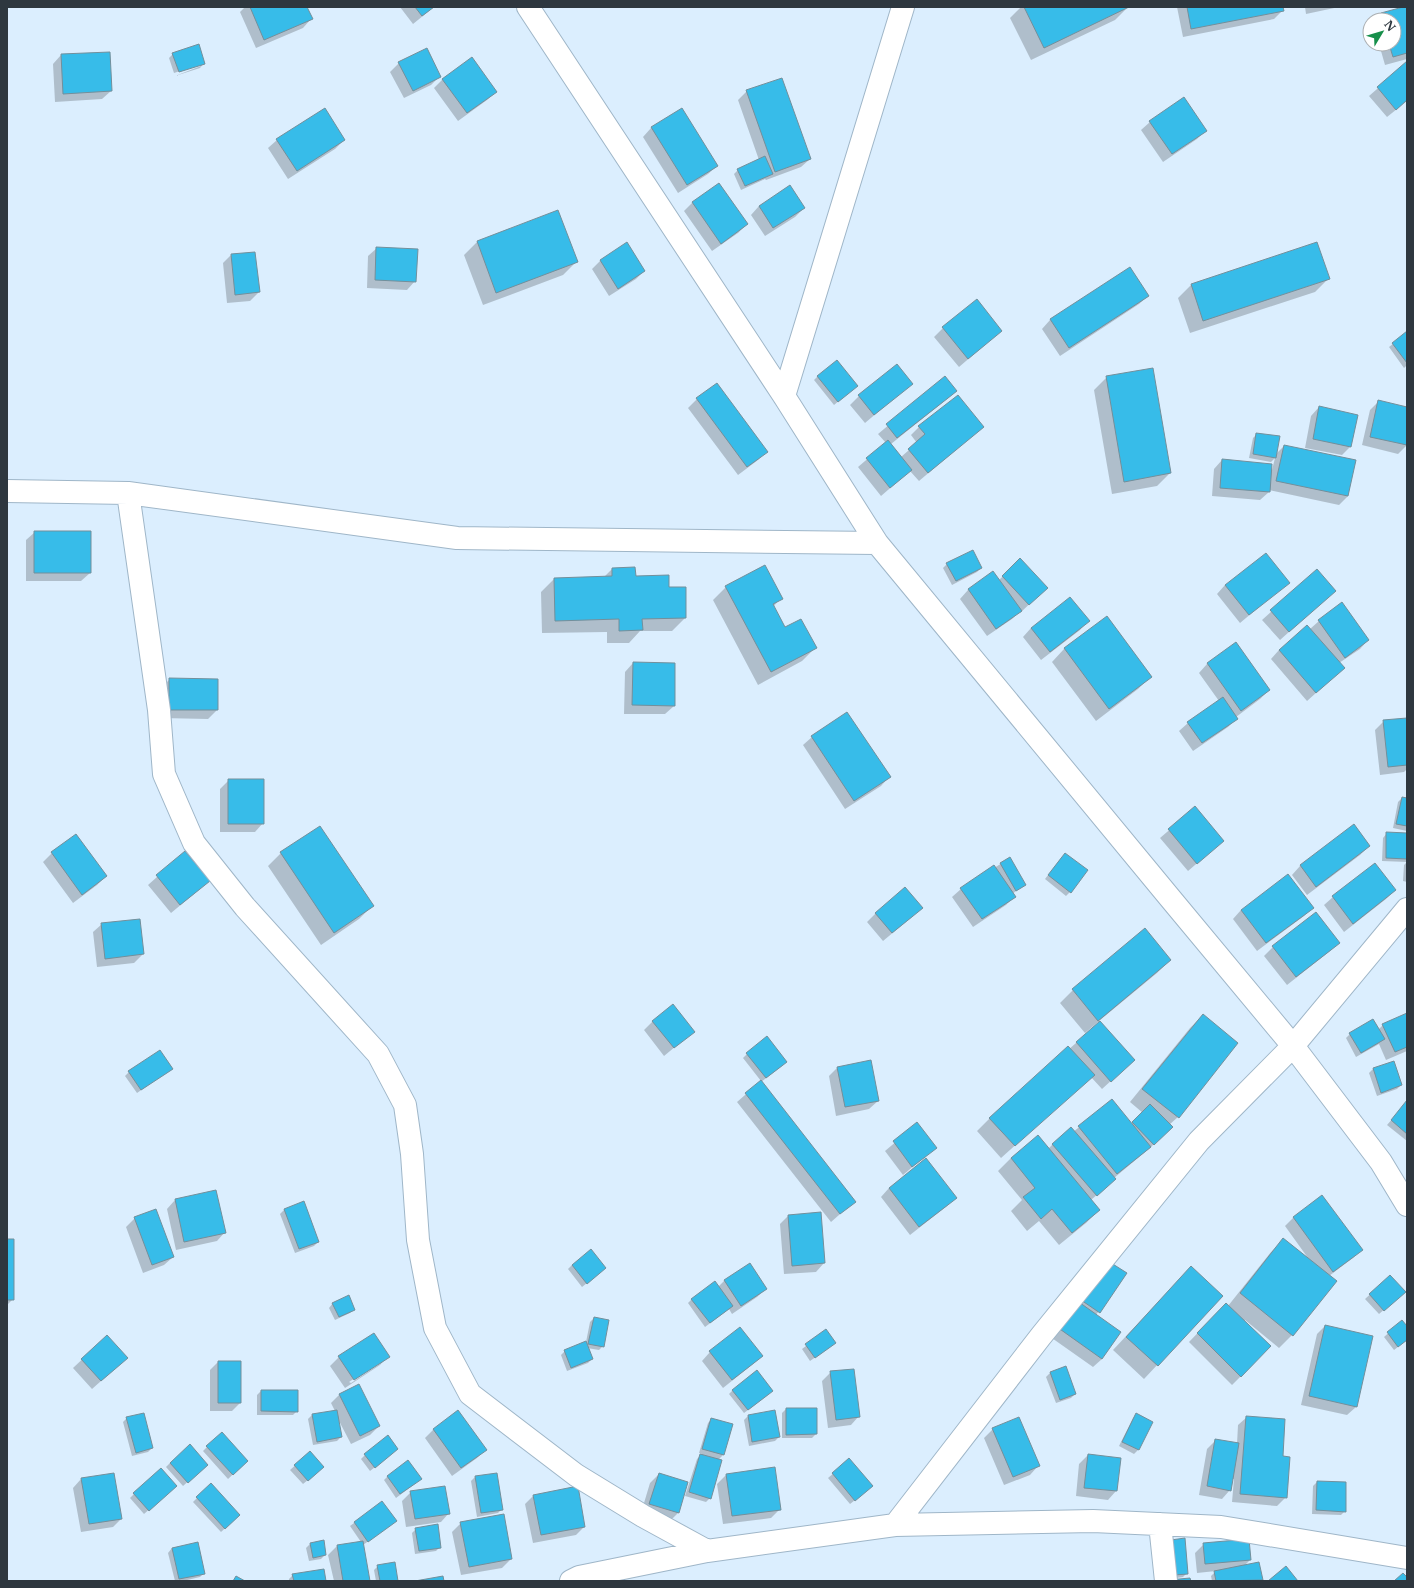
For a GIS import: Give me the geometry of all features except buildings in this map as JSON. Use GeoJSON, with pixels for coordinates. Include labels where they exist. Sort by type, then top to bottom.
{"type":"FeatureCollection","features":[{"type":"Feature","properties":{"kind":"street"},"geometry":{"type":"LineString","coordinates":[[528,7],[784,396],[877,543],[1164,892],[1293,1046],[1381,1162],[1407,1205]]}},
{"type":"Feature","properties":{"kind":"street"},"geometry":{"type":"LineString","coordinates":[[784,396],[904,7]]}},
{"type":"Feature","properties":{"kind":"street"},"geometry":{"type":"LineString","coordinates":[[7,490],[128,493],[457,538],[877,543]]}},
{"type":"Feature","properties":{"kind":"street"},"geometry":{"type":"LineString","coordinates":[[128,493],[160,710],[164,774],[194,843],[245,907],[378,1054],[405,1106],[412,1154],[418,1240],[435,1328],[470,1394],[576,1476],[643,1516],[707,1551]]}},
{"type":"Feature","properties":{"kind":"street"},"geometry":{"type":"LineString","coordinates":[[895,1525],[1041,1336],[1199,1141],[1293,1046],[1407,909]]}},
{"type":"Feature","properties":{"kind":"street"},"geometry":{"type":"LineString","coordinates":[[571,1581],[579,1578],[707,1551],[895,1525],[1093,1521],[1221,1527],[1407,1558]]}},
{"type":"Feature","properties":{"kind":"street"},"geometry":{"type":"LineString","coordinates":[[1160,1524],[1166,1581]]}}]}
